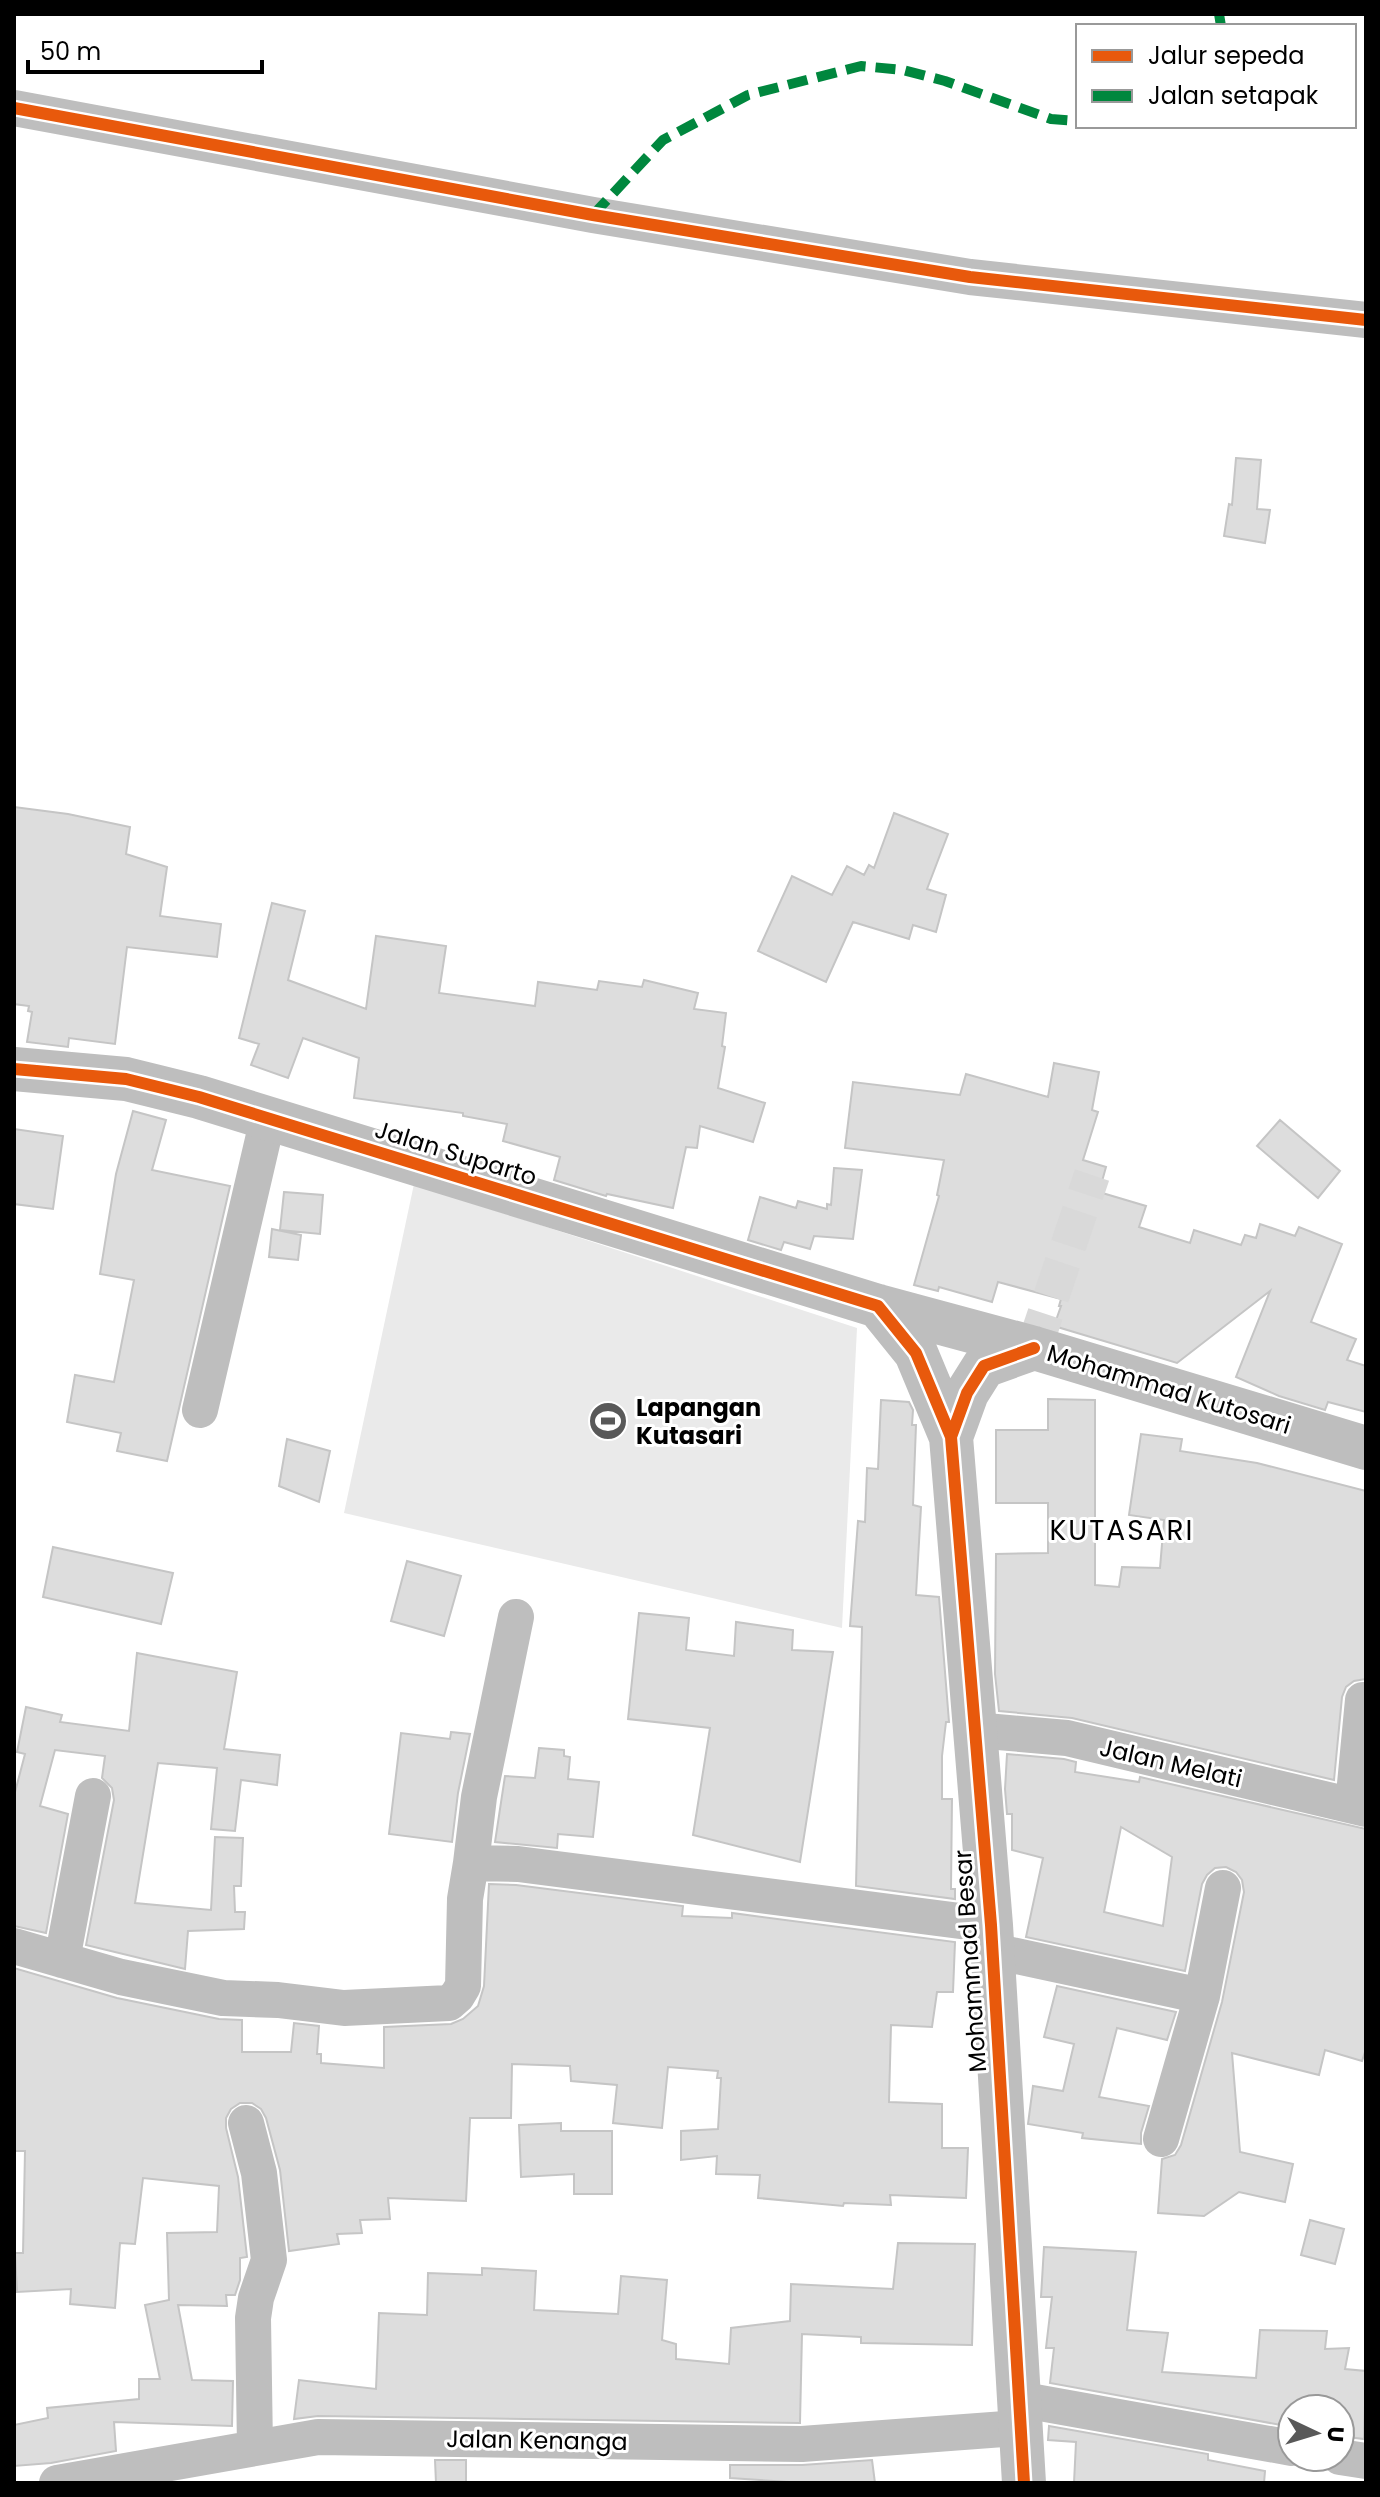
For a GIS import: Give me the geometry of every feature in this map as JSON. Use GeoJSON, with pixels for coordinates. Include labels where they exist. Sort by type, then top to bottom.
{"type":"FeatureCollection","features":[{"type":"Feature","properties":{"kind":"street"},"geometry":{"type":"LineString","coordinates":[[14,108],[593,215],[970,277],[1366,320]]}},
{"type":"Feature","properties":{"kind":"street","name":"Jalan Suparto"},"geometry":{"type":"LineString","coordinates":[[14,1069],[126,1079],[199,1097],[878,1306]]}},
{"type":"Feature","properties":{"kind":"street"},"geometry":{"type":"LineString","coordinates":[[200,1410],[268,1118]]}},
{"type":"Feature","properties":{"kind":"street"},"geometry":{"type":"LineString","coordinates":[[878,1306],[916,1353],[951,1437]]}},
{"type":"Feature","properties":{"kind":"street","name":"Mohammad Kutosari"},"geometry":{"type":"LineString","coordinates":[[878,1306],[1034,1348],[1366,1448]]}},
{"type":"Feature","properties":{"kind":"street"},"geometry":{"type":"LineString","coordinates":[[951,1437],[967,1393],[984,1366],[1034,1348]]}},
{"type":"Feature","properties":{"kind":"street","name":"Mohammad Besar"},"geometry":{"type":"LineString","coordinates":[[951,1437],[992,1938],[1024,2483]]}},
{"type":"Feature","properties":{"kind":"street"},"geometry":{"type":"LineString","coordinates":[[14,1946],[121,1977],[223,1998],[278,2000],[344,2008],[449,2003],[463,1986],[465,1899],[483,1771],[516,1617]]}},
{"type":"Feature","properties":{"kind":"street"},"geometry":{"type":"LineString","coordinates":[[1359,1807],[1363,1700]]}},
{"type":"Feature","properties":{"kind":"street","name":"Jalan Melati"},"geometry":{"type":"LineString","coordinates":[[974,1730],[1067,1738],[1359,1807]]}},
{"type":"Feature","properties":{"kind":"street"},"geometry":{"type":"LineString","coordinates":[[62,1960],[93,1796]]}},
{"type":"Feature","properties":{"kind":"street"},"geometry":{"type":"LineString","coordinates":[[471,1863],[518,1864],[992,1938],[1202,1996]]}},
{"type":"Feature","properties":{"kind":"street"},"geometry":{"type":"LineString","coordinates":[[1161,2139],[1202,1996],[1223,1888]]}},
{"type":"Feature","properties":{"kind":"street"},"geometry":{"type":"LineString","coordinates":[[246,2123],[259,2173],[269,2260],[256,2298],[253,2318],[255,2448]]}},
{"type":"Feature","properties":{"kind":"street","name":"Jalan Kenanga"},"geometry":{"type":"LineString","coordinates":[[57,2483],[318,2437],[802,2444],[1019,2414],[1276,2446]]}},
{"type":"Feature","properties":{"kind":"shaded area","name":"Lapangan Kutasari"},"geometry":{"type":"Polygon","coordinates":[[[414,1184],[857,1328],[842,1628],[344,1513],[414,1184]]]}},
{"type":"Feature","properties":{"kind":"building"},"geometry":{"type":"Polygon","coordinates":[[[1236,458],[1261,460],[1257,509],[1270,510],[1265,543],[1224,536],[1229,504],[1232,505],[1236,458]]]}},
{"type":"Feature","properties":{"kind":"building"},"geometry":{"type":"Polygon","coordinates":[[[14,807],[130,827],[126,854],[167,867],[160,916],[221,924],[217,957],[127,947],[115,1044],[69,1038],[68,1047],[27,1042],[32,1012],[28,1011],[29,1006],[14,1004],[14,807]]]}},
{"type":"Feature","properties":{"kind":"building"},"geometry":{"type":"Polygon","coordinates":[[[894,813],[948,834],[927,889],[946,895],[936,932],[913,925],[909,939],[853,922],[826,982],[758,951],[792,876],[832,895],[847,866],[864,875],[869,865],[874,868],[894,813]]]}},
{"type":"Feature","properties":{"kind":"building"},"geometry":{"type":"Polygon","coordinates":[[[272,903],[305,911],[288,980],[366,1009],[376,936],[446,946],[439,993],[535,1006],[538,982],[597,990],[599,981],[642,987],[644,980],[698,993],[694,1009],[726,1013],[722,1046],[725,1047],[718,1088],[765,1103],[753,1142],[700,1126],[697,1148],[686,1147],[673,1208],[606,1196],[554,1180],[560,1157],[503,1141],[507,1124],[463,1116],[463,1113],[354,1098],[359,1058],[303,1038],[288,1078],[251,1065],[259,1044],[239,1038],[272,903]]]}},
{"type":"Feature","properties":{"kind":"building"},"geometry":{"type":"Polygon","coordinates":[[[1054,1063],[1099,1072],[1092,1110],[1098,1112],[1083,1160],[1106,1167],[1099,1192],[1146,1206],[1139,1227],[1190,1243],[1194,1230],[1241,1245],[1245,1235],[1256,1238],[1260,1224],[1295,1236],[1299,1227],[1342,1244],[1311,1322],[1356,1339],[1347,1360],[1366,1366],[1366,1412],[1328,1402],[1325,1410],[1279,1396],[1236,1377],[1270,1291],[1177,1363],[1054,1326],[1061,1299],[998,1282],[992,1302],[939,1287],[938,1291],[914,1285],[939,1196],[944,1160],[845,1148],[853,1082],[960,1095],[966,1074],[1048,1097],[1054,1063]]]}},
{"type":"Feature","properties":{"kind":"building"},"geometry":{"type":"Polygon","coordinates":[[[133,1111],[166,1120],[152,1170],[230,1186],[167,1461],[117,1451],[121,1433],[67,1422],[75,1375],[114,1382],[134,1280],[100,1274],[116,1174],[133,1111]]]}},
{"type":"Feature","properties":{"kind":"building"},"geometry":{"type":"Polygon","coordinates":[[[1280,1120],[1340,1171],[1318,1198],[1257,1146],[1280,1120]]]}},
{"type":"Feature","properties":{"kind":"building"},"geometry":{"type":"Polygon","coordinates":[[[14,1129],[63,1136],[53,1209],[14,1204],[14,1129]]]}},
{"type":"Feature","properties":{"kind":"building"},"geometry":{"type":"Polygon","coordinates":[[[834,1168],[862,1170],[853,1239],[814,1236],[810,1249],[784,1242],[781,1250],[748,1240],[760,1197],[796,1208],[798,1201],[827,1209],[827,1204],[831,1205],[834,1168]]]}},
{"type":"Feature","properties":{"kind":"building"},"geometry":{"type":"Polygon","coordinates":[[[284,1192],[323,1195],[320,1234],[280,1230],[284,1192]]]}},
{"type":"Feature","properties":{"kind":"building"},"geometry":{"type":"Polygon","coordinates":[[[272,1229],[301,1235],[298,1260],[269,1257],[272,1229]]]}},
{"type":"Feature","properties":{"kind":"building"},"geometry":{"type":"Polygon","coordinates":[[[1048,1399],[1095,1400],[1095,1585],[1119,1587],[1122,1567],[1160,1568],[1164,1520],[1129,1515],[1141,1434],[1182,1439],[1180,1451],[1257,1463],[1366,1491],[1366,1679],[1354,1681],[1346,1687],[1342,1697],[1334,1780],[1072,1718],[999,1711],[995,1674],[996,1554],[1048,1553],[1048,1503],[996,1503],[996,1430],[1048,1430],[1048,1399]]]}},
{"type":"Feature","properties":{"kind":"building"},"geometry":{"type":"Polygon","coordinates":[[[881,1400],[909,1402],[913,1410],[912,1425],[916,1425],[913,1505],[921,1507],[916,1595],[939,1597],[949,1722],[946,1722],[942,1756],[942,1799],[952,1799],[951,1889],[955,1889],[955,1899],[856,1886],[862,1627],[850,1626],[858,1521],[865,1522],[867,1468],[878,1469],[881,1400]]]}},
{"type":"Feature","properties":{"kind":"building"},"geometry":{"type":"Polygon","coordinates":[[[287,1439],[330,1451],[319,1502],[279,1486],[287,1439]]]}},
{"type":"Feature","properties":{"kind":"building"},"geometry":{"type":"Polygon","coordinates":[[[53,1547],[173,1573],[161,1624],[43,1597],[53,1547]]]}},
{"type":"Feature","properties":{"kind":"building"},"geometry":{"type":"Polygon","coordinates":[[[407,1561],[461,1576],[444,1636],[391,1621],[407,1561]]]}},
{"type":"Feature","properties":{"kind":"building"},"geometry":{"type":"Polygon","coordinates":[[[639,1613],[689,1618],[686,1650],[734,1656],[736,1622],[793,1630],[792,1650],[833,1652],[800,1862],[693,1835],[710,1728],[628,1719],[639,1613]]]}},
{"type":"Feature","properties":{"kind":"building"},"geometry":{"type":"Polygon","coordinates":[[[137,1653],[237,1672],[224,1749],[280,1755],[277,1785],[241,1780],[235,1831],[211,1829],[217,1768],[158,1763],[135,1903],[211,1910],[215,1837],[243,1838],[241,1886],[234,1886],[235,1912],[245,1912],[244,1929],[188,1931],[185,1969],[86,1945],[114,1800],[112,1788],[102,1778],[105,1756],[55,1750],[40,1806],[68,1814],[46,1933],[14,1926],[14,1796],[25,1754],[17,1752],[26,1707],[62,1715],[60,1722],[129,1731],[137,1653]]]}},
{"type":"Feature","properties":{"kind":"building"},"geometry":{"type":"Polygon","coordinates":[[[451,1732],[470,1734],[452,1842],[389,1834],[401,1733],[450,1739],[451,1732]]]}},
{"type":"Feature","properties":{"kind":"building"},"geometry":{"type":"Polygon","coordinates":[[[539,1748],[564,1750],[564,1756],[570,1757],[568,1779],[599,1782],[593,1837],[558,1834],[557,1848],[495,1842],[505,1776],[535,1778],[539,1748]]]}},
{"type":"Feature","properties":{"kind":"building"},"geometry":{"type":"Polygon","coordinates":[[[1007,1754],[1064,1759],[1076,1762],[1075,1772],[1139,1782],[1140,1777],[1366,1829],[1366,2049],[1362,2061],[1325,2050],[1319,2075],[1232,2053],[1240,2152],[1293,2164],[1285,2202],[1239,2192],[1204,2216],[1158,2213],[1162,2159],[1175,2155],[1181,2145],[1222,2002],[1244,1892],[1242,1880],[1236,1872],[1226,1867],[1215,1868],[1207,1875],[1202,1884],[1185,1971],[1026,1937],[1043,1858],[1012,1850],[1012,1814],[1007,1814],[1007,1754]],[[1121,1827],[1104,1912],[1163,1926],[1172,1857],[1121,1827]]]}},
{"type":"Feature","properties":{"kind":"building"},"geometry":{"type":"Polygon","coordinates":[[[489,1884],[683,1906],[682,1916],[732,1918],[732,1913],[955,1942],[953,1992],[937,1992],[932,2027],[891,2025],[889,2102],[942,2104],[942,2148],[968,2148],[966,2198],[890,2195],[891,2205],[844,2203],[843,2206],[758,2198],[760,2175],[716,2174],[717,2156],[681,2160],[681,2131],[718,2129],[721,2078],[717,2078],[718,2071],[668,2067],[662,2128],[613,2123],[617,2085],[571,2081],[570,2066],[512,2064],[511,2118],[470,2118],[466,2201],[388,2198],[390,2219],[360,2220],[362,2233],[337,2234],[339,2244],[289,2251],[280,2170],[266,2118],[261,2109],[252,2103],[240,2103],[231,2109],[226,2118],[226,2128],[238,2177],[247,2257],[240,2258],[240,2280],[235,2295],[226,2295],[227,2306],[178,2305],[192,2380],[233,2381],[232,2426],[114,2422],[116,2451],[51,2463],[14,2466],[14,2425],[48,2418],[47,2408],[139,2399],[139,2379],[160,2379],[145,2305],[169,2300],[167,2233],[217,2232],[219,2186],[143,2178],[135,2244],[120,2243],[115,2308],[70,2304],[71,2289],[17,2292],[15,2253],[23,2253],[25,2151],[14,2151],[14,1968],[117,1998],[219,2019],[242,2020],[242,2052],[291,2052],[294,2023],[319,2026],[317,2054],[321,2054],[321,2063],[384,2068],[384,2027],[451,2024],[463,2019],[478,2006],[484,1986],[489,1884]]]}},
{"type":"Feature","properties":{"kind":"building"},"geometry":{"type":"Polygon","coordinates":[[[1057,1986],[1176,2012],[1167,2040],[1117,2028],[1099,2097],[1149,2106],[1141,2144],[1082,2138],[1083,2133],[1028,2124],[1033,2086],[1063,2091],[1074,2044],[1044,2037],[1057,1986]]]}},
{"type":"Feature","properties":{"kind":"building"},"geometry":{"type":"Polygon","coordinates":[[[561,2123],[561,2131],[612,2131],[612,2194],[574,2194],[574,2174],[521,2177],[519,2125],[561,2123]]]}},
{"type":"Feature","properties":{"kind":"building"},"geometry":{"type":"Polygon","coordinates":[[[1310,2220],[1344,2229],[1335,2264],[1301,2255],[1310,2220]]]}},
{"type":"Feature","properties":{"kind":"building"},"geometry":{"type":"Polygon","coordinates":[[[898,2243],[975,2244],[972,2345],[861,2343],[861,2337],[802,2334],[800,2423],[318,2416],[294,2419],[299,2380],[376,2389],[379,2313],[427,2315],[428,2273],[482,2275],[482,2268],[536,2271],[534,2310],[618,2314],[621,2276],[667,2280],[662,2340],[676,2344],[676,2359],[729,2364],[731,2328],[790,2321],[791,2284],[893,2289],[898,2243]]]}},
{"type":"Feature","properties":{"kind":"building"},"geometry":{"type":"Polygon","coordinates":[[[1044,2247],[1136,2252],[1127,2330],[1168,2333],[1162,2372],[1256,2378],[1260,2330],[1327,2331],[1325,2349],[1349,2348],[1345,2369],[1366,2371],[1364,2439],[1356,2438],[1356,2393],[1276,2393],[1276,2424],[1050,2383],[1054,2348],[1046,2348],[1052,2297],[1041,2297],[1044,2247]]]}},
{"type":"Feature","properties":{"kind":"building"},"geometry":{"type":"Polygon","coordinates":[[[1049,2426],[1208,2454],[1208,2460],[1265,2471],[1264,2483],[1074,2483],[1076,2442],[1048,2440],[1049,2426]]]}},
{"type":"Feature","properties":{"kind":"building"},"geometry":{"type":"Polygon","coordinates":[[[435,2460],[466,2460],[466,2483],[436,2483],[435,2460]]]}},
{"type":"Feature","properties":{"kind":"building"},"geometry":{"type":"Polygon","coordinates":[[[872,2460],[875,2483],[804,2483],[730,2478],[730,2465],[802,2465],[872,2460]]]}},
{"type":"Feature","properties":{"kind":"tunnel"},"geometry":{"type":"LineString","coordinates":[[1034,1348],[1092,1175]]}},
{"type":"Feature","properties":{"kind":"marked path"},"geometry":{"type":"LineString","coordinates":[[1219,14],[1221,24]]}},
{"type":"Feature","properties":{"kind":"marked path"},"geometry":{"type":"LineString","coordinates":[[593,215],[663,140],[748,95],[861,66],[903,70],[945,81],[1051,119],[1076,121]]}},
{"type":"Feature","properties":{"kind":"cycle path"},"geometry":{"type":"LineString","coordinates":[[14,108],[593,215],[970,277],[1366,320]]}},
{"type":"Feature","properties":{"kind":"cycle path"},"geometry":{"type":"LineString","coordinates":[[14,1069],[126,1079],[199,1097],[878,1306],[916,1353],[951,1437],[991,1925],[1024,2483]]}},
{"type":"Feature","properties":{"kind":"cycle path"},"geometry":{"type":"LineString","coordinates":[[951,1437],[967,1393],[984,1366],[1034,1348]]}},
{"type":"Feature","properties":{"kind":"place","name":"Lapangan Kutasari"},"geometry":{"type":"Point","coordinates":[608,1421]}},
{"type":"Feature","properties":{"kind":"district","name":"KUTASARI"},"geometry":{"type":"Point","coordinates":[1122,1530]}}]}
